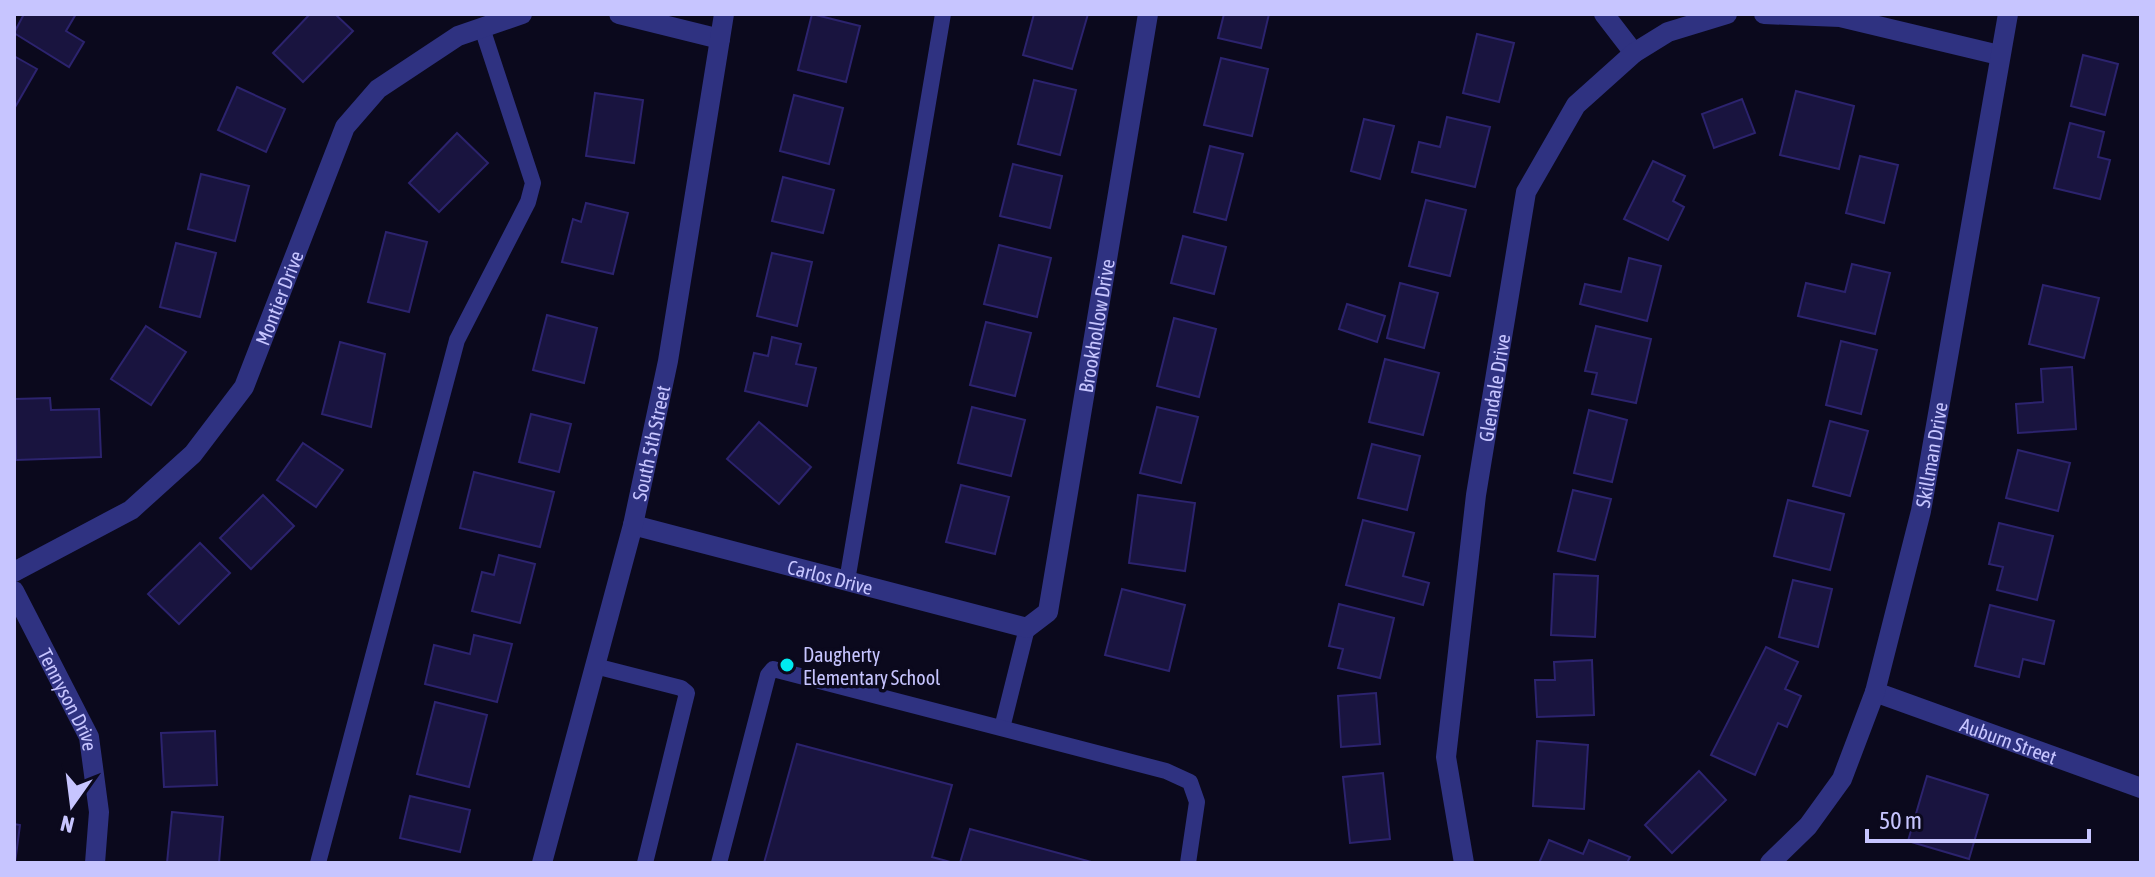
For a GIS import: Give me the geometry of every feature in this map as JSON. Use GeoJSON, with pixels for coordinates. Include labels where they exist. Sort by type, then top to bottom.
{"type":"FeatureCollection","features":[{"type":"Feature","properties":{"kind":"street","name":"Montier Drive"},"geometry":{"type":"LineString","coordinates":[[14,572],[131,510],[193,454],[244,387],[345,127],[378,89],[458,36],[522,14]]}},
{"type":"Feature","properties":{"kind":"street"},"geometry":{"type":"LineString","coordinates":[[619,14],[720,39]]}},
{"type":"Feature","properties":{"kind":"street","name":"South 5th Street"},"geometry":{"type":"LineString","coordinates":[[542,863],[633,525],[668,361],[724,14]]}},
{"type":"Feature","properties":{"kind":"street","name":"Brookhollow Drive"},"geometry":{"type":"LineString","coordinates":[[1027,628],[1048,612],[1148,14]]}},
{"type":"Feature","properties":{"kind":"street"},"geometry":{"type":"LineString","coordinates":[[1604,14],[1634,53]]}},
{"type":"Feature","properties":{"kind":"street","name":"Glendale Drive"},"geometry":{"type":"LineString","coordinates":[[1464,863],[1446,757],[1476,495],[1526,192],[1576,105],[1634,53],[1668,32],[1727,14]]}},
{"type":"Feature","properties":{"kind":"street"},"geometry":{"type":"LineString","coordinates":[[1764,14],[1840,17],[1999,55]]}},
{"type":"Feature","properties":{"kind":"street","name":"Skillman Drive"},"geometry":{"type":"LineString","coordinates":[[1770,863],[1808,826],[1842,779],[1875,692],[1921,511],[2008,14]]}},
{"type":"Feature","properties":{"kind":"street","name":"Carlos Drive"},"geometry":{"type":"LineString","coordinates":[[633,525],[1027,628]]}},
{"type":"Feature","properties":{"kind":"street","name":"Tennyson Drive"},"geometry":{"type":"LineString","coordinates":[[14,591],[89,737],[99,812],[95,863]]}},
{"type":"Feature","properties":{"kind":"street","name":"Auburn Street"},"geometry":{"type":"LineString","coordinates":[[1875,692],[2141,788]]}},
{"type":"Feature","properties":{"kind":"lane"},"geometry":{"type":"LineString","coordinates":[[847,581],[943,14]]}},
{"type":"Feature","properties":{"kind":"lane"},"geometry":{"type":"LineString","coordinates":[[318,863],[457,340],[528,202],[533,183],[482,28]]}},
{"type":"Feature","properties":{"kind":"lane"},"geometry":{"type":"LineString","coordinates":[[1002,728],[1027,628]]}},
{"type":"Feature","properties":{"kind":"lane"},"geometry":{"type":"LineString","coordinates":[[595,666],[681,688],[687,693],[645,863]]}},
{"type":"Feature","properties":{"kind":"lane"},"geometry":{"type":"LineString","coordinates":[[719,863],[768,675],[773,669],[1166,771],[1190,782],[1197,802],[1188,863]]}},
{"type":"Feature","properties":{"kind":"building"},"geometry":{"type":"Polygon","coordinates":[[[24,14],[76,14],[66,31],[84,42],[69,67],[14,33],[24,14]]]}},
{"type":"Feature","properties":{"kind":"building"},"geometry":{"type":"Polygon","coordinates":[[[310,14],[335,14],[353,31],[303,82],[273,53],[310,14]]]}},
{"type":"Feature","properties":{"kind":"building"},"geometry":{"type":"Polygon","coordinates":[[[812,14],[860,26],[846,82],[798,70],[812,14]]]}},
{"type":"Feature","properties":{"kind":"building"},"geometry":{"type":"Polygon","coordinates":[[[1034,14],[1088,14],[1072,69],[1023,55],[1034,14]]]}},
{"type":"Feature","properties":{"kind":"building"},"geometry":{"type":"Polygon","coordinates":[[[1224,14],[1269,14],[1261,48],[1218,38],[1224,14]]]}},
{"type":"Feature","properties":{"kind":"building"},"geometry":{"type":"Polygon","coordinates":[[[1477,34],[1514,43],[1499,102],[1463,93],[1477,34]]]}},
{"type":"Feature","properties":{"kind":"building"},"geometry":{"type":"Polygon","coordinates":[[[2083,55],[2118,64],[2105,115],[2071,106],[2083,55]]]}},
{"type":"Feature","properties":{"kind":"building"},"geometry":{"type":"Polygon","coordinates":[[[14,56],[37,69],[14,109],[14,56]]]}},
{"type":"Feature","properties":{"kind":"building"},"geometry":{"type":"Polygon","coordinates":[[[1221,58],[1268,69],[1252,136],[1204,125],[1221,58]]]}},
{"type":"Feature","properties":{"kind":"building"},"geometry":{"type":"Polygon","coordinates":[[[1034,80],[1076,90],[1060,155],[1018,144],[1034,80]]]}},
{"type":"Feature","properties":{"kind":"building"},"geometry":{"type":"Polygon","coordinates":[[[237,87],[285,109],[266,152],[218,130],[237,87]]]}},
{"type":"Feature","properties":{"kind":"building"},"geometry":{"type":"Polygon","coordinates":[[[1796,91],[1854,106],[1839,169],[1780,155],[1796,91]]]}},
{"type":"Feature","properties":{"kind":"building"},"geometry":{"type":"Polygon","coordinates":[[[595,93],[643,100],[634,163],[586,156],[595,93]]]}},
{"type":"Feature","properties":{"kind":"building"},"geometry":{"type":"Polygon","coordinates":[[[794,95],[843,108],[829,164],[780,151],[794,95]]]}},
{"type":"Feature","properties":{"kind":"building"},"geometry":{"type":"Polygon","coordinates":[[[1742,99],[1755,133],[1714,148],[1702,114],[1742,99]]]}},
{"type":"Feature","properties":{"kind":"building"},"geometry":{"type":"Polygon","coordinates":[[[1447,117],[1490,127],[1475,187],[1412,172],[1419,142],[1440,147],[1447,117]]]}},
{"type":"Feature","properties":{"kind":"building"},"geometry":{"type":"Polygon","coordinates":[[[1364,119],[1394,126],[1380,179],[1351,171],[1364,119]]]}},
{"type":"Feature","properties":{"kind":"building"},"geometry":{"type":"Polygon","coordinates":[[[2070,123],[2104,132],[2098,157],[2110,160],[2100,199],[2054,188],[2070,123]]]}},
{"type":"Feature","properties":{"kind":"building"},"geometry":{"type":"Polygon","coordinates":[[[457,133],[488,163],[439,212],[409,183],[457,133]]]}},
{"type":"Feature","properties":{"kind":"building"},"geometry":{"type":"Polygon","coordinates":[[[1210,146],[1243,154],[1226,220],[1194,212],[1210,146]]]}},
{"type":"Feature","properties":{"kind":"building"},"geometry":{"type":"Polygon","coordinates":[[[1860,156],[1898,165],[1884,223],[1846,213],[1860,156]]]}},
{"type":"Feature","properties":{"kind":"building"},"geometry":{"type":"Polygon","coordinates":[[[1653,161],[1685,176],[1673,201],[1684,207],[1668,240],[1624,219],[1653,161]]]}},
{"type":"Feature","properties":{"kind":"building"},"geometry":{"type":"Polygon","coordinates":[[[1013,164],[1062,176],[1050,228],[1000,216],[1013,164]]]}},
{"type":"Feature","properties":{"kind":"building"},"geometry":{"type":"Polygon","coordinates":[[[201,174],[249,186],[235,241],[188,229],[201,174]]]}},
{"type":"Feature","properties":{"kind":"building"},"geometry":{"type":"Polygon","coordinates":[[[783,177],[834,190],[823,233],[772,221],[783,177]]]}},
{"type":"Feature","properties":{"kind":"building"},"geometry":{"type":"Polygon","coordinates":[[[1426,200],[1466,210],[1450,276],[1409,266],[1426,200]]]}},
{"type":"Feature","properties":{"kind":"building"},"geometry":{"type":"Polygon","coordinates":[[[586,203],[628,213],[613,274],[562,262],[573,219],[581,222],[586,203]]]}},
{"type":"Feature","properties":{"kind":"building"},"geometry":{"type":"Polygon","coordinates":[[[386,232],[427,242],[409,312],[368,302],[386,232]]]}},
{"type":"Feature","properties":{"kind":"building"},"geometry":{"type":"Polygon","coordinates":[[[1183,236],[1226,247],[1214,294],[1171,283],[1183,236]]]}},
{"type":"Feature","properties":{"kind":"building"},"geometry":{"type":"Polygon","coordinates":[[[176,243],[216,253],[200,317],[160,307],[176,243]]]}},
{"type":"Feature","properties":{"kind":"building"},"geometry":{"type":"Polygon","coordinates":[[[999,245],[1051,258],[1037,317],[984,304],[999,245]]]}},
{"type":"Feature","properties":{"kind":"building"},"geometry":{"type":"Polygon","coordinates":[[[772,253],[812,262],[797,326],[757,316],[772,253]]]}},
{"type":"Feature","properties":{"kind":"building"},"geometry":{"type":"Polygon","coordinates":[[[1629,258],[1661,266],[1647,321],[1580,304],[1585,284],[1621,292],[1629,258]]]}},
{"type":"Feature","properties":{"kind":"building"},"geometry":{"type":"Polygon","coordinates":[[[1852,264],[1890,273],[1875,334],[1798,316],[1806,283],[1845,292],[1852,264]]]}},
{"type":"Feature","properties":{"kind":"building"},"geometry":{"type":"Polygon","coordinates":[[[1400,283],[1438,293],[1424,348],[1387,338],[1400,283]]]}},
{"type":"Feature","properties":{"kind":"building"},"geometry":{"type":"Polygon","coordinates":[[[2043,285],[2099,298],[2084,358],[2029,344],[2043,285]]]}},
{"type":"Feature","properties":{"kind":"building"},"geometry":{"type":"Polygon","coordinates":[[[1347,304],[1385,316],[1377,342],[1339,329],[1347,304]]]}},
{"type":"Feature","properties":{"kind":"building"},"geometry":{"type":"Polygon","coordinates":[[[547,315],[597,328],[584,383],[533,370],[547,315]]]}},
{"type":"Feature","properties":{"kind":"building"},"geometry":{"type":"Polygon","coordinates":[[[1174,318],[1216,329],[1199,397],[1157,386],[1174,318]]]}},
{"type":"Feature","properties":{"kind":"building"},"geometry":{"type":"Polygon","coordinates":[[[986,322],[1031,333],[1015,396],[970,385],[986,322]]]}},
{"type":"Feature","properties":{"kind":"building"},"geometry":{"type":"Polygon","coordinates":[[[146,326],[186,352],[151,405],[111,379],[146,326]]]}},
{"type":"Feature","properties":{"kind":"building"},"geometry":{"type":"Polygon","coordinates":[[[1596,326],[1651,339],[1636,403],[1592,394],[1597,373],[1585,371],[1596,326]]]}},
{"type":"Feature","properties":{"kind":"building"},"geometry":{"type":"Polygon","coordinates":[[[772,337],[801,344],[796,364],[816,368],[807,406],[745,391],[754,353],[768,356],[772,337]]]}},
{"type":"Feature","properties":{"kind":"building"},"geometry":{"type":"Polygon","coordinates":[[[1841,341],[1877,350],[1861,414],[1826,405],[1841,341]]]}},
{"type":"Feature","properties":{"kind":"building"},"geometry":{"type":"Polygon","coordinates":[[[340,342],[385,354],[371,427],[322,414],[340,342]]]}},
{"type":"Feature","properties":{"kind":"building"},"geometry":{"type":"Polygon","coordinates":[[[1385,359],[1439,373],[1423,435],[1369,422],[1385,359]]]}},
{"type":"Feature","properties":{"kind":"building"},"geometry":{"type":"Polygon","coordinates":[[[2072,367],[2076,429],[2018,433],[2016,404],[2043,402],[2041,369],[2072,367]]]}},
{"type":"Feature","properties":{"kind":"building"},"geometry":{"type":"Polygon","coordinates":[[[50,398],[51,410],[99,409],[101,457],[16,460],[15,399],[50,398]]]}},
{"type":"Feature","properties":{"kind":"building"},"geometry":{"type":"Polygon","coordinates":[[[972,407],[1025,420],[1011,476],[958,463],[972,407]]]}},
{"type":"Feature","properties":{"kind":"building"},"geometry":{"type":"Polygon","coordinates":[[[1157,407],[1198,417],[1181,483],[1140,473],[1157,407]]]}},
{"type":"Feature","properties":{"kind":"building"},"geometry":{"type":"Polygon","coordinates":[[[1589,410],[1627,420],[1612,482],[1574,473],[1589,410]]]}},
{"type":"Feature","properties":{"kind":"building"},"geometry":{"type":"Polygon","coordinates":[[[531,414],[571,424],[559,472],[519,462],[531,414]]]}},
{"type":"Feature","properties":{"kind":"building"},"geometry":{"type":"Polygon","coordinates":[[[1830,421],[1868,431],[1850,496],[1813,486],[1830,421]]]}},
{"type":"Feature","properties":{"kind":"building"},"geometry":{"type":"Polygon","coordinates":[[[759,422],[811,467],[779,504],[727,459],[759,422]]]}},
{"type":"Feature","properties":{"kind":"building"},"geometry":{"type":"Polygon","coordinates":[[[303,443],[343,470],[316,507],[277,480],[303,443]]]}},
{"type":"Feature","properties":{"kind":"building"},"geometry":{"type":"Polygon","coordinates":[[[1372,444],[1420,456],[1407,510],[1358,498],[1372,444]]]}},
{"type":"Feature","properties":{"kind":"building"},"geometry":{"type":"Polygon","coordinates":[[[2018,450],[2070,463],[2058,511],[2006,498],[2018,450]]]}},
{"type":"Feature","properties":{"kind":"building"},"geometry":{"type":"Polygon","coordinates":[[[474,472],[554,492],[540,547],[460,528],[474,472]]]}},
{"type":"Feature","properties":{"kind":"building"},"geometry":{"type":"Polygon","coordinates":[[[961,485],[1009,497],[995,554],[946,542],[961,485]]]}},
{"type":"Feature","properties":{"kind":"building"},"geometry":{"type":"Polygon","coordinates":[[[1573,490],[1611,499],[1595,560],[1558,551],[1573,490]]]}},
{"type":"Feature","properties":{"kind":"building"},"geometry":{"type":"Polygon","coordinates":[[[263,495],[294,526],[251,569],[220,538],[263,495]]]}},
{"type":"Feature","properties":{"kind":"building"},"geometry":{"type":"Polygon","coordinates":[[[1138,495],[1195,503],[1185,571],[1129,563],[1138,495]]]}},
{"type":"Feature","properties":{"kind":"building"},"geometry":{"type":"Polygon","coordinates":[[[1788,500],[1844,514],[1830,570],[1774,556],[1788,500]]]}},
{"type":"Feature","properties":{"kind":"building"},"geometry":{"type":"Polygon","coordinates":[[[1363,520],[1414,533],[1403,576],[1429,583],[1423,605],[1346,585],[1363,520]]]}},
{"type":"Feature","properties":{"kind":"building"},"geometry":{"type":"Polygon","coordinates":[[[1999,523],[2053,536],[2037,600],[1997,590],[2003,567],[1989,564],[1999,523]]]}},
{"type":"Feature","properties":{"kind":"building"},"geometry":{"type":"Polygon","coordinates":[[[200,543],[230,573],[179,624],[148,594],[200,543]]]}},
{"type":"Feature","properties":{"kind":"building"},"geometry":{"type":"Polygon","coordinates":[[[499,555],[535,564],[520,623],[472,611],[482,572],[494,575],[499,555]]]}},
{"type":"Feature","properties":{"kind":"building"},"geometry":{"type":"Polygon","coordinates":[[[1554,574],[1598,576],[1595,637],[1551,635],[1554,574]]]}},
{"type":"Feature","properties":{"kind":"building"},"geometry":{"type":"Polygon","coordinates":[[[1793,580],[1832,589],[1818,647],[1779,637],[1793,580]]]}},
{"type":"Feature","properties":{"kind":"building"},"geometry":{"type":"Polygon","coordinates":[[[1122,589],[1185,605],[1169,671],[1105,655],[1122,589]]]}},
{"type":"Feature","properties":{"kind":"building"},"geometry":{"type":"Polygon","coordinates":[[[1339,604],[1394,618],[1380,678],[1338,668],[1343,649],[1329,646],[1339,604]]]}},
{"type":"Feature","properties":{"kind":"building"},"geometry":{"type":"Polygon","coordinates":[[[1990,605],[2054,621],[2044,664],[2023,659],[2019,677],[1975,666],[1990,605]]]}},
{"type":"Feature","properties":{"kind":"building"},"geometry":{"type":"Polygon","coordinates":[[[474,635],[512,644],[497,702],[425,684],[434,645],[470,654],[474,635]]]}},
{"type":"Feature","properties":{"kind":"building"},"geometry":{"type":"Polygon","coordinates":[[[1766,647],[1798,662],[1785,689],[1801,696],[1787,727],[1778,723],[1755,775],[1711,755],[1766,647]]]}},
{"type":"Feature","properties":{"kind":"building"},"geometry":{"type":"Polygon","coordinates":[[[1592,660],[1594,715],[1537,717],[1535,680],[1555,680],[1554,662],[1592,660]]]}},
{"type":"Feature","properties":{"kind":"building"},"geometry":{"type":"Polygon","coordinates":[[[1376,693],[1380,744],[1341,747],[1338,696],[1376,693]]]}},
{"type":"Feature","properties":{"kind":"building"},"geometry":{"type":"Polygon","coordinates":[[[435,702],[487,715],[469,787],[417,774],[435,702]]]}},
{"type":"Feature","properties":{"kind":"building"},"geometry":{"type":"Polygon","coordinates":[[[215,731],[217,785],[164,787],[161,733],[215,731]]]}},
{"type":"Feature","properties":{"kind":"building"},"geometry":{"type":"Polygon","coordinates":[[[1537,741],[1588,745],[1584,809],[1533,806],[1537,741]]]}},
{"type":"Feature","properties":{"kind":"building"},"geometry":{"type":"Polygon","coordinates":[[[797,744],[952,785],[932,857],[954,863],[764,863],[797,744]]]}},
{"type":"Feature","properties":{"kind":"building"},"geometry":{"type":"Polygon","coordinates":[[[1699,771],[1726,800],[1672,853],[1645,825],[1699,771]]]}},
{"type":"Feature","properties":{"kind":"building"},"geometry":{"type":"Polygon","coordinates":[[[1383,773],[1390,839],[1350,843],[1343,777],[1383,773]]]}},
{"type":"Feature","properties":{"kind":"building"},"geometry":{"type":"Polygon","coordinates":[[[1927,776],[1988,795],[1969,859],[1908,841],[1927,776]]]}},
{"type":"Feature","properties":{"kind":"building"},"geometry":{"type":"Polygon","coordinates":[[[410,796],[470,810],[460,852],[400,838],[410,796]]]}},
{"type":"Feature","properties":{"kind":"building"},"geometry":{"type":"Polygon","coordinates":[[[172,812],[223,817],[219,863],[167,863],[172,812]]]}},
{"type":"Feature","properties":{"kind":"building"},"geometry":{"type":"Polygon","coordinates":[[[14,824],[20,825],[15,863],[14,863],[14,824]]]}},
{"type":"Feature","properties":{"kind":"building"},"geometry":{"type":"Polygon","coordinates":[[[970,829],[1095,863],[960,863],[970,829]]]}},
{"type":"Feature","properties":{"kind":"building"},"geometry":{"type":"Polygon","coordinates":[[[1549,840],[1583,854],[1589,840],[1630,857],[1627,863],[1539,863],[1549,840]]]}},
{"type":"Feature","properties":{"kind":"place","name":"Daugherty Elementary School"},"geometry":{"type":"Point","coordinates":[787,665]}}]}
